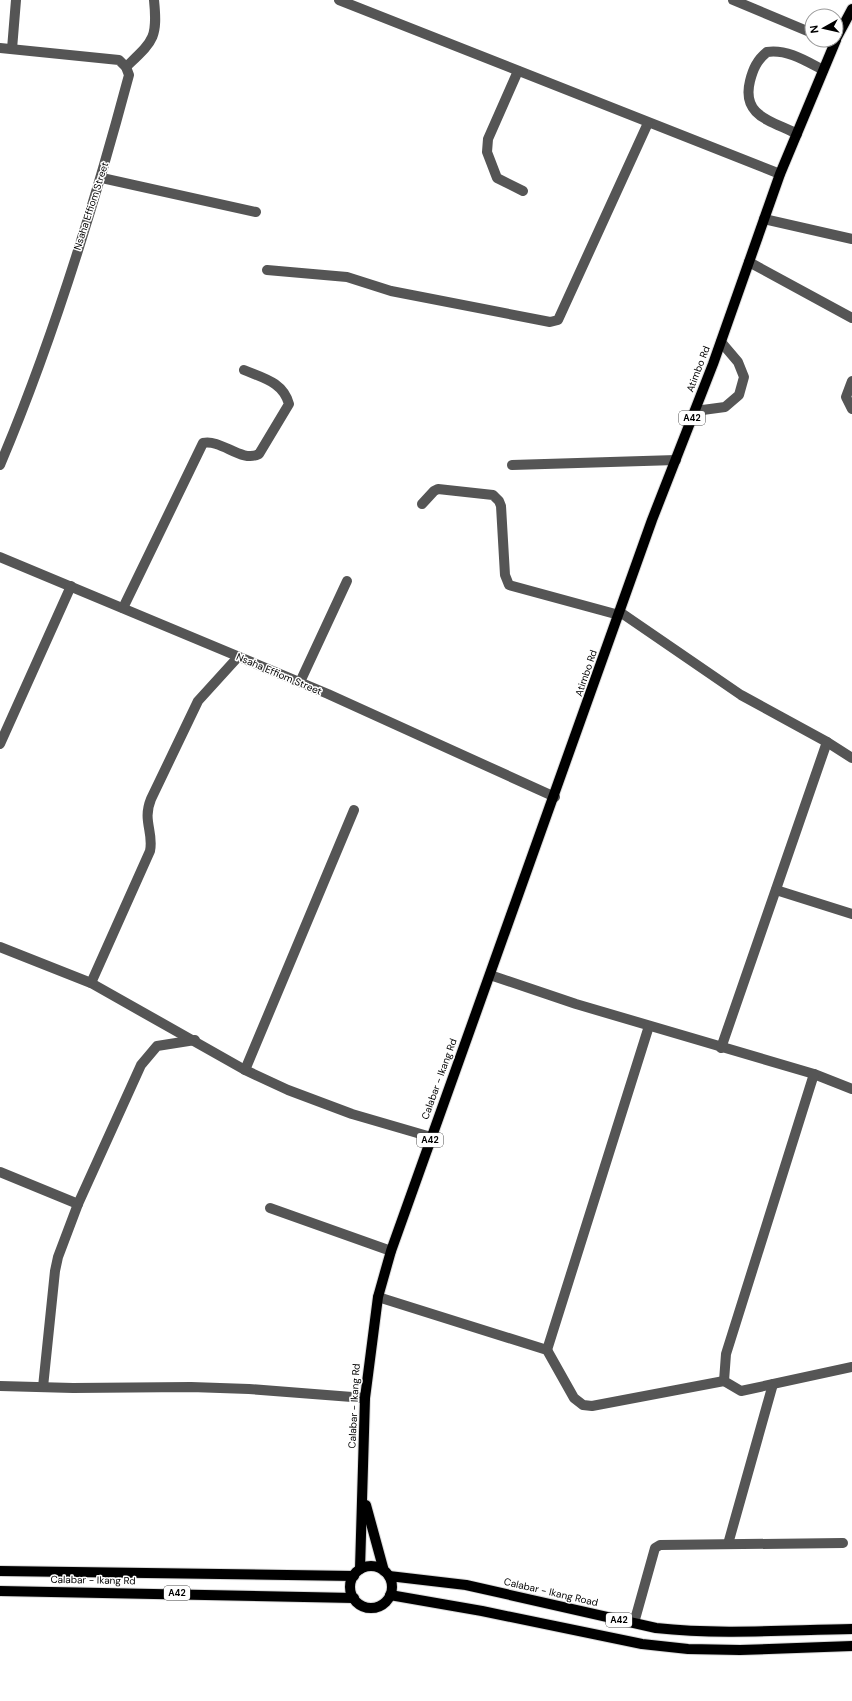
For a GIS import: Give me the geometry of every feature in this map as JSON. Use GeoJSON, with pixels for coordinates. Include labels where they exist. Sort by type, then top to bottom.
{"type":"FeatureCollection","features":[{"type":"Feature","properties":{"kind":"main road","name":"Atimbo Rd"},"geometry":{"type":"LineString","coordinates":[[844,23],[852,9]]}},
{"type":"Feature","properties":{"kind":"main road","name":"Atimbo Rd"},"geometry":{"type":"LineString","coordinates":[[554,797],[619,613],[721,342],[780,174],[831,48]]}},
{"type":"Feature","properties":{"kind":"main road","name":"Calabar - Ikang Rd"},"geometry":{"type":"LineString","coordinates":[[0,1571],[357,1572],[363,1495],[365,1398],[378,1297],[431,1137],[554,797]]}},
{"type":"Feature","properties":{"kind":"main road","name":"Calabar - Ikang Rd"},"geometry":{"type":"LineString","coordinates":[[363,1495],[387,1573]]}},
{"type":"Feature","properties":{"kind":"main road","name":"A42"},"geometry":{"type":"LineString","coordinates":[[372,1566],[387,1573],[392,1585],[390,1595],[384,1602],[373,1607],[361,1604],[354,1598],[351,1584],[357,1572],[372,1566]]}},
{"type":"Feature","properties":{"kind":"main road","name":"Calabar - Ikang Road"},"geometry":{"type":"LineString","coordinates":[[387,1573],[466,1585],[634,1623],[685,1631],[722,1632],[852,1629]]}},
{"type":"Feature","properties":{"kind":"main road","name":"Calabar - Ikang Rd"},"geometry":{"type":"LineString","coordinates":[[0,1591],[354,1598]]}},
{"type":"Feature","properties":{"kind":"main road","name":"A42"},"geometry":{"type":"LineString","coordinates":[[390,1595],[482,1611],[642,1644],[688,1649],[740,1650],[852,1646]]}},
{"type":"Feature","properties":{"kind":"street"},"geometry":{"type":"LineString","coordinates":[[12,49],[16,0]]}},
{"type":"Feature","properties":{"kind":"street"},"geometry":{"type":"LineString","coordinates":[[0,48],[119,60],[126,67],[149,45],[155,35],[156,22],[154,0]]}},
{"type":"Feature","properties":{"kind":"street"},"geometry":{"type":"LineString","coordinates":[[340,0],[780,174]]}},
{"type":"Feature","properties":{"kind":"street"},"geometry":{"type":"LineString","coordinates":[[733,0],[804,30]]}},
{"type":"Feature","properties":{"kind":"street"},"geometry":{"type":"LineString","coordinates":[[797,134],[764,118],[753,107],[749,100],[748,90],[755,66],[767,52],[775,51],[796,56],[823,70]]}},
{"type":"Feature","properties":{"kind":"street","name":"Nsaha Effiom Street"},"geometry":{"type":"LineString","coordinates":[[0,465],[41,359],[102,178],[129,75],[126,67]]}},
{"type":"Feature","properties":{"kind":"street"},"geometry":{"type":"LineString","coordinates":[[518,71],[488,139],[487,152],[497,178],[523,191]]}},
{"type":"Feature","properties":{"kind":"street"},"geometry":{"type":"LineString","coordinates":[[267,270],[347,277],[391,292],[550,322],[558,320],[648,123]]}},
{"type":"Feature","properties":{"kind":"street"},"geometry":{"type":"LineString","coordinates":[[102,178],[256,212]]}},
{"type":"Feature","properties":{"kind":"street"},"geometry":{"type":"LineString","coordinates":[[764,219],[852,239]]}},
{"type":"Feature","properties":{"kind":"street"},"geometry":{"type":"LineString","coordinates":[[749,262],[852,318]]}},
{"type":"Feature","properties":{"kind":"street"},"geometry":{"type":"LineString","coordinates":[[695,411],[725,407],[739,395],[744,377],[738,362],[721,342]]}},
{"type":"Feature","properties":{"kind":"street"},"geometry":{"type":"LineString","coordinates":[[123,608],[203,443],[210,441],[246,456],[253,457],[259,454],[289,404],[286,394],[276,384],[244,370]]}},
{"type":"Feature","properties":{"kind":"street"},"geometry":{"type":"LineString","coordinates":[[852,381],[846,397],[852,409]]}},
{"type":"Feature","properties":{"kind":"street"},"geometry":{"type":"LineString","coordinates":[[512,465],[676,460]]}},
{"type":"Feature","properties":{"kind":"street"},"geometry":{"type":"LineString","coordinates":[[422,504],[434,491],[438,489],[493,495],[499,500],[501,506],[505,575],[509,585],[619,613],[741,695],[827,742],[852,758]]}},
{"type":"Feature","properties":{"kind":"street","name":"Nsaha Effiom Street"},"geometry":{"type":"LineString","coordinates":[[0,558],[71,586],[300,682],[554,797]]}},
{"type":"Feature","properties":{"kind":"street"},"geometry":{"type":"LineString","coordinates":[[300,682],[347,581]]}},
{"type":"Feature","properties":{"kind":"street"},"geometry":{"type":"LineString","coordinates":[[0,744],[71,586]]}},
{"type":"Feature","properties":{"kind":"street"},"geometry":{"type":"LineString","coordinates":[[91,983],[150,851],[151,845],[147,810],[151,799],[198,701],[238,657]]}},
{"type":"Feature","properties":{"kind":"street"},"geometry":{"type":"LineString","coordinates":[[721,1048],[827,742]]}},
{"type":"Feature","properties":{"kind":"street"},"geometry":{"type":"LineString","coordinates":[[245,1070],[354,810]]}},
{"type":"Feature","properties":{"kind":"street"},"geometry":{"type":"LineString","coordinates":[[776,890],[852,914]]}},
{"type":"Feature","properties":{"kind":"street"},"geometry":{"type":"LineString","coordinates":[[0,947],[91,983],[195,1040],[245,1070],[288,1090],[352,1114],[431,1137]]}},
{"type":"Feature","properties":{"kind":"street"},"geometry":{"type":"LineString","coordinates":[[490,975],[576,1004],[721,1048],[814,1074],[852,1089]]}},
{"type":"Feature","properties":{"kind":"street"},"geometry":{"type":"LineString","coordinates":[[547,1350],[649,1026]]}},
{"type":"Feature","properties":{"kind":"street"},"geometry":{"type":"LineString","coordinates":[[42,1388],[55,1271],[58,1257],[78,1204],[141,1065],[157,1046],[195,1040]]}},
{"type":"Feature","properties":{"kind":"street"},"geometry":{"type":"LineString","coordinates":[[724,1381],[726,1354],[814,1074]]}},
{"type":"Feature","properties":{"kind":"street"},"geometry":{"type":"LineString","coordinates":[[0,1172],[78,1204]]}},
{"type":"Feature","properties":{"kind":"street"},"geometry":{"type":"LineString","coordinates":[[270,1208],[392,1251]]}},
{"type":"Feature","properties":{"kind":"street"},"geometry":{"type":"LineString","coordinates":[[378,1297],[547,1350],[574,1398],[583,1405],[592,1406],[724,1381],[741,1391],[852,1367]]}},
{"type":"Feature","properties":{"kind":"street"},"geometry":{"type":"LineString","coordinates":[[728,1544],[773,1384]]}},
{"type":"Feature","properties":{"kind":"street"},"geometry":{"type":"LineString","coordinates":[[0,1386],[42,1388],[191,1387],[249,1389],[365,1398]]}},
{"type":"Feature","properties":{"kind":"street"},"geometry":{"type":"LineString","coordinates":[[634,1623],[657,1546],[843,1542]]}}]}
